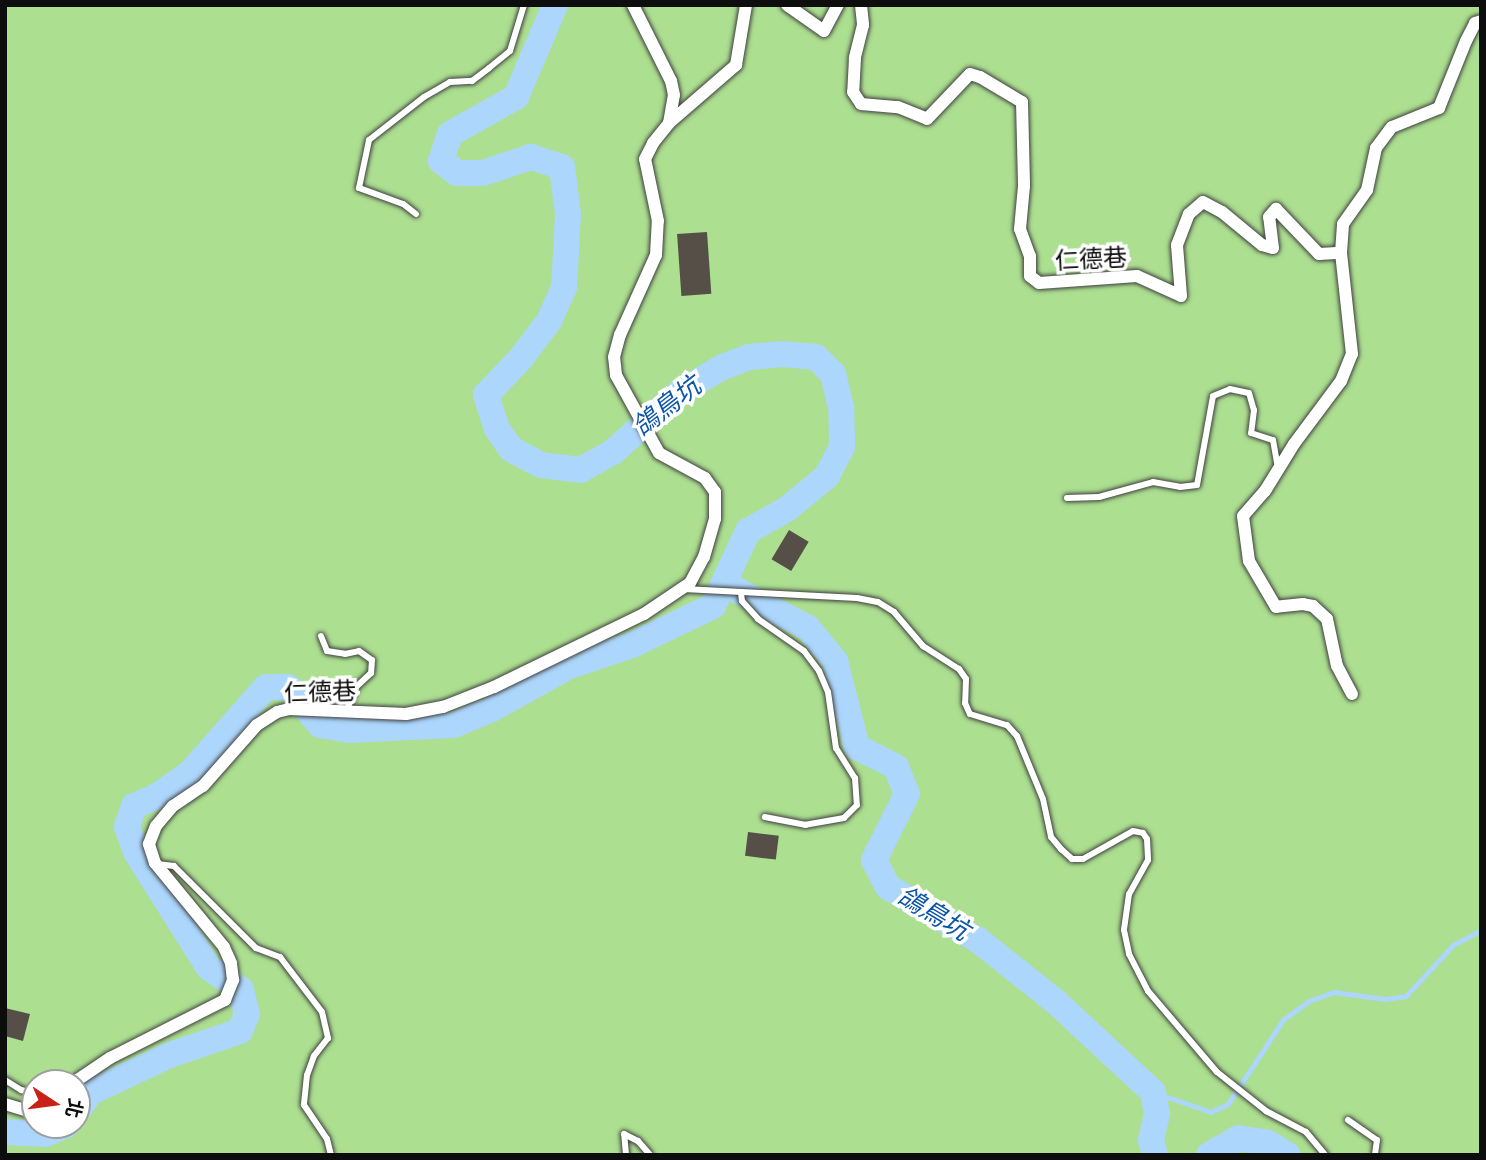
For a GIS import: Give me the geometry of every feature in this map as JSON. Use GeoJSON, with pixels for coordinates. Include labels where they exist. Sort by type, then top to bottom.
{"type":"FeatureCollection","features":[{"type":"Feature","properties":{"kind":"street"},"geometry":{"type":"LineString","coordinates":[[633,5],[671,81],[674,95],[669,123]]}},
{"type":"Feature","properties":{"kind":"street"},"geometry":{"type":"LineString","coordinates":[[669,123],[736,65],[746,5]]}},
{"type":"Feature","properties":{"kind":"street"},"geometry":{"type":"LineString","coordinates":[[787,5],[824,31],[838,5]]}},
{"type":"Feature","properties":{"kind":"street","name":"仁德巷"},"geometry":{"type":"LineString","coordinates":[[862,5],[863,25],[855,58],[853,92],[861,103],[898,107],[927,119],[970,74],[1022,102],[1024,186],[1020,229],[1030,256],[1030,276],[1040,283],[1138,276],[1181,296],[1177,246],[1189,214],[1203,202],[1222,212],[1262,246],[1273,248],[1269,217],[1276,209],[1319,254],[1342,253]]}},
{"type":"Feature","properties":{"kind":"street"},"geometry":{"type":"LineString","coordinates":[[1352,694],[1337,666],[1326,619],[1314,606],[1303,604],[1276,607],[1249,561],[1243,516],[1265,491],[1341,381],[1352,354],[1342,253],[1343,224],[1367,190],[1376,148],[1392,127],[1439,108],[1465,41],[1475,23],[1481,21]]}},
{"type":"Feature","properties":{"kind":"street","name":"仁德巷"},"geometry":{"type":"LineString","coordinates":[[155,863],[149,844],[156,826],[173,806],[203,786],[257,725],[277,712],[289,709],[347,709],[406,714],[443,707],[494,687],[688,590],[704,558],[715,519],[715,492],[705,478],[659,453],[616,374],[614,357],[620,335],[656,256],[658,220],[645,159],[653,143],[669,123]]}},
{"type":"Feature","properties":{"kind":"street"},"geometry":{"type":"LineString","coordinates":[[91,1071],[110,1058],[225,1000],[233,980],[231,963],[224,947],[155,863]]}},
{"type":"Feature","properties":{"kind":"lane"},"geometry":{"type":"LineString","coordinates":[[416,214],[403,204],[359,188],[369,140],[433,92],[450,82],[472,81],[510,51],[524,5]]}},
{"type":"Feature","properties":{"kind":"lane"},"geometry":{"type":"LineString","coordinates":[[1067,498],[1099,497],[1153,482],[1180,487],[1197,485],[1213,396],[1230,389],[1249,393],[1254,410],[1251,433],[1273,440],[1278,469]]}},
{"type":"Feature","properties":{"kind":"lane"},"geometry":{"type":"LineString","coordinates":[[688,590],[857,598],[878,602],[894,612],[923,646],[959,669],[966,679],[965,703],[970,714],[1007,725],[1017,736],[1043,799],[1051,837],[1073,859],[1083,859],[1133,831],[1143,833],[1147,839],[1148,860],[1129,894],[1124,930],[1129,954],[1158,1005],[1217,1072],[1245,1096],[1306,1132],[1325,1155]]}},
{"type":"Feature","properties":{"kind":"lane"},"geometry":{"type":"LineString","coordinates":[[741,593],[742,601],[758,619],[804,651],[819,671],[828,692],[836,748],[855,778],[857,804],[844,818],[806,825],[765,817]]}},
{"type":"Feature","properties":{"kind":"lane"},"geometry":{"type":"LineString","coordinates":[[321,636],[327,650],[345,654],[359,652],[372,660],[371,673],[356,687],[347,709]]}},
{"type":"Feature","properties":{"kind":"lane"},"geometry":{"type":"LineString","coordinates":[[155,863],[174,866],[256,948],[279,957],[323,1012],[328,1038],[314,1056],[307,1075],[304,1105],[327,1139],[331,1155]]}},
{"type":"Feature","properties":{"kind":"lane"},"geometry":{"type":"LineString","coordinates":[[5,1080],[21,1090]]}},
{"type":"Feature","properties":{"kind":"lane"},"geometry":{"type":"LineString","coordinates":[[1348,1120],[1377,1140],[1375,1155]]}},
{"type":"Feature","properties":{"kind":"lane"},"geometry":{"type":"LineString","coordinates":[[626,1155],[624,1134],[638,1140],[650,1155]]}},
{"type":"Feature","properties":{"kind":"green space"},"geometry":{"type":"Polygon","coordinates":[[[5,5],[1481,5],[1481,1155],[5,1155],[5,5]]]}},
{"type":"Feature","properties":{"kind":"building"},"geometry":{"type":"Polygon","coordinates":[[[707,232],[711,294],[681,296],[677,234],[707,232]]]}},
{"type":"Feature","properties":{"kind":"building"},"geometry":{"type":"Polygon","coordinates":[[[789,530],[809,542],[791,571],[771,559],[789,530]]]}},
{"type":"Feature","properties":{"kind":"building"},"geometry":{"type":"Polygon","coordinates":[[[748,832],[779,836],[776,860],[745,856],[748,832]]]}},
{"type":"Feature","properties":{"kind":"building"},"geometry":{"type":"Polygon","coordinates":[[[5,1008],[30,1014],[23,1041],[5,1036],[5,1008]]]}},
{"type":"Feature","properties":{"kind":"waterway","name":"鴿鳥坑"},"geometry":{"type":"LineString","coordinates":[[91,1092],[170,1055],[240,1031],[247,1014],[241,990],[209,968],[136,852],[127,827],[134,806],[157,796],[190,773],[266,687],[288,687],[320,725],[349,730],[454,725],[492,709],[567,667],[632,645],[713,606],[748,531],[787,509],[827,476],[842,447],[841,408],[833,374],[816,357],[783,354],[749,357],[721,368],[681,391],[613,452],[581,470],[541,465],[511,449],[497,429],[486,395],[521,358],[549,321],[564,288],[568,214],[562,167],[531,157],[483,173],[457,173],[441,161],[450,134],[516,97],[555,5]]}},
{"type":"Feature","properties":{"kind":"waterway","name":"鴿鳥坑"},"geometry":{"type":"LineString","coordinates":[[725,584],[808,628],[835,661],[857,747],[896,767],[907,794],[874,860],[888,887],[978,940],[1056,1002],[1153,1092],[1157,1114],[1151,1140],[1155,1155]]}},
{"type":"Feature","properties":{"kind":"waterway"},"geometry":{"type":"LineString","coordinates":[[1153,1092],[1211,1112],[1228,1104],[1283,1020],[1309,1001],[1334,992],[1385,999],[1406,996],[1453,945],[1481,930]]}},
{"type":"Feature","properties":{"kind":"waterway"},"geometry":{"type":"LineString","coordinates":[[5,1132],[21,1133]]}},
{"type":"Feature","properties":{"kind":"waterway","name":"鴿鳥坑"},"geometry":{"type":"LineString","coordinates":[[1209,1155],[1238,1138],[1268,1143],[1288,1155]]}}]}
